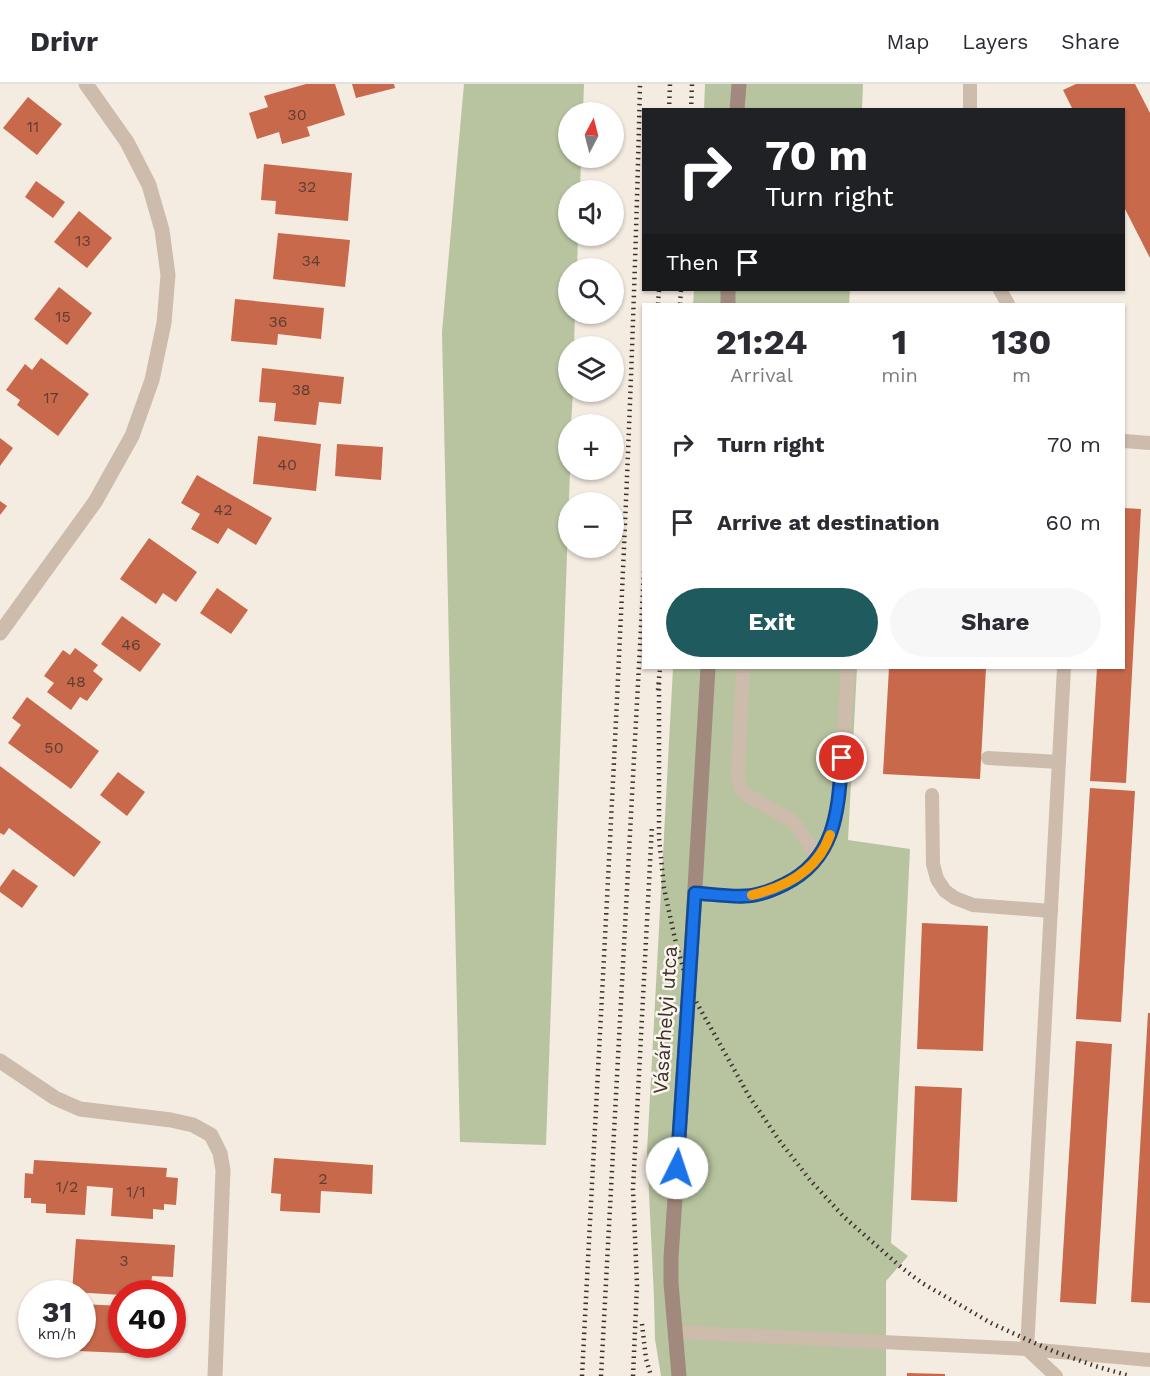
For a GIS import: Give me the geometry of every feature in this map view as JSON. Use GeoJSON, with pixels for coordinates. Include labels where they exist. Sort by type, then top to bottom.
{"type":"FeatureCollection","features":[{"type":"Feature","properties":{"kind":"street"},"geometry":{"type":"LineString","coordinates":[[0,633],[95,502],[132,436],[152,380],[164,323],[168,275],[162,230],[149,185],[127,142],[86,84]]}},
{"type":"Feature","properties":{"kind":"street"},"geometry":{"type":"LineString","coordinates":[[737,108],[739,84]]}},
{"type":"Feature","properties":{"kind":"street","name":"Vásárhelyi utca"},"geometry":{"type":"LineString","coordinates":[[679,1376],[671,1258],[708,669]]}},
{"type":"Feature","properties":{"kind":"street"},"geometry":{"type":"LineString","coordinates":[[0,1061],[55,1098],[80,1109],[171,1120],[192,1125],[211,1135],[220,1153],[223,1170],[214,1376]]}},
{"type":"Feature","properties":{"kind":"lane"},"geometry":{"type":"LineString","coordinates":[[970,84],[970,108]]}},
{"type":"Feature","properties":{"kind":"lane"},"geometry":{"type":"LineString","coordinates":[[1125,441],[1150,443]]}},
{"type":"Feature","properties":{"kind":"lane"},"geometry":{"type":"LineString","coordinates":[[743,669],[738,773],[740,787],[745,794],[788,818],[797,826],[818,858]]}},
{"type":"Feature","properties":{"kind":"lane"},"geometry":{"type":"LineString","coordinates":[[695,893],[747,896],[773,890],[791,881],[818,858],[834,824],[838,803],[848,669]]}},
{"type":"Feature","properties":{"kind":"lane"},"geometry":{"type":"LineString","coordinates":[[1027,1349],[1064,669]]}},
{"type":"Feature","properties":{"kind":"lane"},"geometry":{"type":"LineString","coordinates":[[988,758],[1059,762]]}},
{"type":"Feature","properties":{"kind":"lane"},"geometry":{"type":"LineString","coordinates":[[932,795],[933,864],[937,879],[945,891],[973,905],[1051,911]]}},
{"type":"Feature","properties":{"kind":"lane"},"geometry":{"type":"LineString","coordinates":[[675,1332],[1027,1349],[1150,1360]]}},
{"type":"Feature","properties":{"kind":"lane"},"geometry":{"type":"LineString","coordinates":[[1027,1349],[1056,1376]]}},
{"type":"Feature","properties":{"kind":"green space"},"geometry":{"type":"Polygon","coordinates":[[[464,84],[584,84],[583,102],[558,102],[558,168],[581,168],[580,180],[558,180],[558,246],[578,246],[577,258],[558,258],[558,324],[575,324],[574,336],[558,336],[558,402],[572,402],[572,414],[558,414],[558,480],[570,480],[569,492],[558,492],[558,558],[567,558],[546,1145],[460,1142],[442,332],[464,84]]]}},
{"type":"Feature","properties":{"kind":"green space"},"geometry":{"type":"Polygon","coordinates":[[[705,84],[863,84],[862,108],[704,108],[705,84]]]}},
{"type":"Feature","properties":{"kind":"green space"},"geometry":{"type":"Polygon","coordinates":[[[694,291],[850,291],[849,303],[693,303],[694,291]]]}},
{"type":"Feature","properties":{"kind":"green space"},"geometry":{"type":"Polygon","coordinates":[[[673,669],[857,669],[848,840],[910,849],[891,1243],[908,1256],[886,1281],[886,1376],[661,1376],[655,1339],[647,1152],[673,669]]]}},
{"type":"Feature","properties":{"kind":"building"},"geometry":{"type":"Polygon","coordinates":[[[306,84],[335,84],[345,115],[307,127],[310,136],[282,144],[279,132],[257,139],[249,113],[268,107],[264,96],[306,84]]]}},
{"type":"Feature","properties":{"kind":"building"},"geometry":{"type":"Polygon","coordinates":[[[352,84],[394,84],[395,88],[356,98],[352,84]]]}},
{"type":"Feature","properties":{"kind":"building"},"geometry":{"type":"Polygon","coordinates":[[[1076,84],[1135,84],[1150,113],[1150,258],[1125,209],[1125,108],[1072,108],[1063,90],[1076,84]]]}},
{"type":"Feature","properties":{"kind":"building"},"geometry":{"type":"Polygon","coordinates":[[[28,97],[62,124],[37,155],[3,128],[28,97]]]}},
{"type":"Feature","properties":{"kind":"building"},"geometry":{"type":"Polygon","coordinates":[[[264,164],[352,173],[348,221],[275,214],[276,201],[261,200],[264,164]]]}},
{"type":"Feature","properties":{"kind":"building"},"geometry":{"type":"Polygon","coordinates":[[[36,181],[65,202],[53,218],[25,197],[36,181]]]}},
{"type":"Feature","properties":{"kind":"building"},"geometry":{"type":"Polygon","coordinates":[[[79,211],[112,238],[87,268],[54,242],[79,211]]]}},
{"type":"Feature","properties":{"kind":"building"},"geometry":{"type":"Polygon","coordinates":[[[278,233],[350,240],[345,287],[273,279],[278,233]]]}},
{"type":"Feature","properties":{"kind":"building"},"geometry":{"type":"Polygon","coordinates":[[[59,287],[92,313],[67,345],[34,319],[59,287]]]}},
{"type":"Feature","properties":{"kind":"building"},"geometry":{"type":"Polygon","coordinates":[[[235,299],[324,308],[321,339],[278,334],[277,345],[231,341],[235,299]]]}},
{"type":"Feature","properties":{"kind":"building"},"geometry":{"type":"Polygon","coordinates":[[[41,358],[89,394],[58,436],[17,405],[20,400],[6,390],[25,364],[32,370],[41,358]]]}},
{"type":"Feature","properties":{"kind":"building"},"geometry":{"type":"Polygon","coordinates":[[[262,368],[344,377],[341,404],[319,402],[316,425],[274,421],[276,403],[259,402],[262,368]]]}},
{"type":"Feature","properties":{"kind":"building"},"geometry":{"type":"Polygon","coordinates":[[[258,436],[321,444],[316,491],[253,484],[258,436]]]}},
{"type":"Feature","properties":{"kind":"building"},"geometry":{"type":"Polygon","coordinates":[[[0,438],[13,448],[0,466],[0,438]]]}},
{"type":"Feature","properties":{"kind":"building"},"geometry":{"type":"Polygon","coordinates":[[[337,444],[383,447],[381,480],[335,476],[337,444]]]}},
{"type":"Feature","properties":{"kind":"building"},"geometry":{"type":"Polygon","coordinates":[[[197,475],[272,518],[256,545],[228,528],[218,544],[191,529],[200,514],[181,503],[197,475]]]}},
{"type":"Feature","properties":{"kind":"building"},"geometry":{"type":"Polygon","coordinates":[[[0,501],[7,506],[0,515],[0,501]]]}},
{"type":"Feature","properties":{"kind":"building"},"geometry":{"type":"Polygon","coordinates":[[[1125,508],[1141,509],[1126,783],[1090,781],[1097,669],[1125,669],[1125,508]]]}},
{"type":"Feature","properties":{"kind":"building"},"geometry":{"type":"Polygon","coordinates":[[[149,538],[197,572],[176,602],[163,593],[156,604],[120,579],[149,538]]]}},
{"type":"Feature","properties":{"kind":"building"},"geometry":{"type":"Polygon","coordinates":[[[217,588],[248,610],[231,634],[200,613],[217,588]]]}},
{"type":"Feature","properties":{"kind":"building"},"geometry":{"type":"Polygon","coordinates":[[[122,616],[161,644],[140,672],[101,644],[122,616]]]}},
{"type":"Feature","properties":{"kind":"building"},"geometry":{"type":"Polygon","coordinates":[[[75,648],[98,665],[93,671],[103,679],[87,701],[80,697],[71,710],[47,692],[54,683],[44,676],[63,650],[70,655],[75,648]]]}},
{"type":"Feature","properties":{"kind":"building"},"geometry":{"type":"Polygon","coordinates":[[[889,669],[986,669],[980,779],[883,774],[889,669]]]}},
{"type":"Feature","properties":{"kind":"building"},"geometry":{"type":"Polygon","coordinates":[[[27,697],[99,751],[71,789],[8,743],[21,725],[12,718],[27,697]]]}},
{"type":"Feature","properties":{"kind":"building"},"geometry":{"type":"Polygon","coordinates":[[[0,766],[101,842],[74,877],[9,828],[4,835],[0,833],[0,766]]]}},
{"type":"Feature","properties":{"kind":"building"},"geometry":{"type":"Polygon","coordinates":[[[118,772],[145,792],[127,816],[100,795],[118,772]]]}},
{"type":"Feature","properties":{"kind":"building"},"geometry":{"type":"Polygon","coordinates":[[[1090,788],[1135,791],[1121,1022],[1076,1019],[1090,788]]]}},
{"type":"Feature","properties":{"kind":"building"},"geometry":{"type":"Polygon","coordinates":[[[13,869],[38,886],[22,908],[0,892],[0,887],[13,869]]]}},
{"type":"Feature","properties":{"kind":"building"},"geometry":{"type":"Polygon","coordinates":[[[922,923],[988,926],[983,1051],[917,1049],[922,923]]]}},
{"type":"Feature","properties":{"kind":"building"},"geometry":{"type":"Polygon","coordinates":[[[1148,1013],[1150,1013],[1150,1303],[1131,1302],[1148,1013]]]}},
{"type":"Feature","properties":{"kind":"building"},"geometry":{"type":"Polygon","coordinates":[[[1076,1041],[1112,1044],[1096,1304],[1060,1302],[1076,1041]]]}},
{"type":"Feature","properties":{"kind":"building"},"geometry":{"type":"Polygon","coordinates":[[[915,1086],[962,1088],[957,1202],[911,1200],[915,1086]]]}},
{"type":"Feature","properties":{"kind":"building"},"geometry":{"type":"Polygon","coordinates":[[[274,1158],[373,1165],[372,1194],[321,1191],[320,1213],[280,1211],[281,1194],[271,1193],[274,1158]]]}},
{"type":"Feature","properties":{"kind":"building"},"geometry":{"type":"Polygon","coordinates":[[[34,1160],[167,1168],[166,1177],[178,1178],[176,1205],[164,1204],[164,1210],[153,1209],[153,1219],[111,1216],[113,1188],[87,1186],[85,1215],[46,1213],[46,1204],[31,1203],[31,1198],[24,1198],[25,1173],[33,1174],[34,1160]]]}},
{"type":"Feature","properties":{"kind":"building"},"geometry":{"type":"Polygon","coordinates":[[[76,1239],[175,1245],[173,1277],[152,1276],[152,1280],[108,1280],[108,1294],[96,1293],[96,1280],[73,1280],[76,1239]]]}},
{"type":"Feature","properties":{"kind":"building"},"geometry":{"type":"Polygon","coordinates":[[[96,1305],[108,1305],[108,1352],[96,1352],[96,1305]]]}},
{"type":"Feature","properties":{"kind":"building"},"geometry":{"type":"Polygon","coordinates":[[[907,1373],[945,1374],[945,1376],[907,1376],[907,1373]]]}},
{"type":"Feature","properties":{"kind":"railway"},"geometry":{"type":"LineString","coordinates":[[582,1376],[623,569],[640,84]]}},
{"type":"Feature","properties":{"kind":"railway"},"geometry":{"type":"LineString","coordinates":[[669,108],[670,84]]}},
{"type":"Feature","properties":{"kind":"railway"},"geometry":{"type":"LineString","coordinates":[[691,108],[692,84]]}},
{"type":"Feature","properties":{"kind":"railway"},"geometry":{"type":"LineString","coordinates":[[658,303],[659,291]]}},
{"type":"Feature","properties":{"kind":"railway"},"geometry":{"type":"LineString","coordinates":[[680,303],[681,291]]}},
{"type":"Feature","properties":{"kind":"railway"},"geometry":{"type":"LineString","coordinates":[[601,1376],[642,608]]}},
{"type":"Feature","properties":{"kind":"railway"},"geometry":{"type":"LineString","coordinates":[[658,690],[660,669]]}},
{"type":"Feature","properties":{"kind":"railway"},"geometry":{"type":"LineString","coordinates":[[659,683],[659,838],[664,888],[675,939],[689,989],[749,1096],[810,1180],[844,1217],[922,1283],[991,1323],[1028,1340],[1095,1366],[1130,1376]]}},
{"type":"Feature","properties":{"kind":"railway"},"geometry":{"type":"LineString","coordinates":[[633,1376],[637,1285],[633,1189],[652,825]]}},
{"type":"Feature","properties":{"kind":"railway"},"geometry":{"type":"LineString","coordinates":[[642,1324],[646,1359],[651,1376]]}},
{"type":"Feature","properties":{"kind":"slow traffic"},"geometry":{"type":"LineString","coordinates":[[752,895],[773,890],[791,881],[807,869],[818,858],[830,835]]}},
{"type":"Feature","properties":{"kind":"route"},"geometry":{"type":"LineString","coordinates":[[677,1168],[695,893],[747,896],[773,890],[791,881],[807,869],[818,858],[834,824],[842,758]]}}]}
